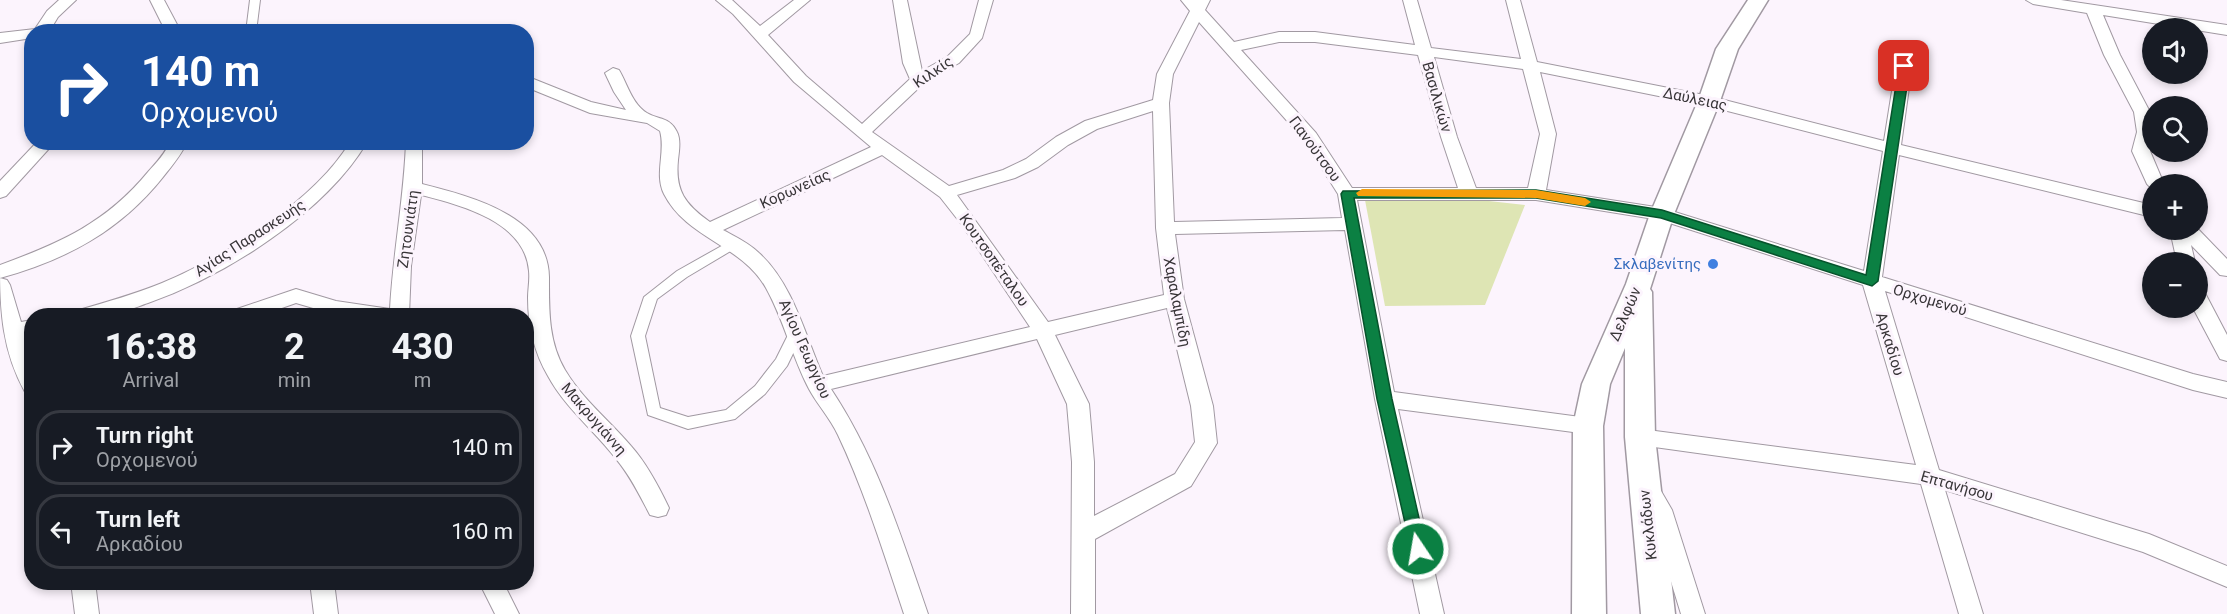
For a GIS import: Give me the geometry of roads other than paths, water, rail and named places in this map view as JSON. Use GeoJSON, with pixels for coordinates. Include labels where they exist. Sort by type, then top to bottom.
{"type":"FeatureCollection","features":[{"type":"Feature","properties":{"kind":"main road","name":"Δελφών"},"geometry":{"type":"LineString","coordinates":[[1589,614],[1588,426],[1596,384],[1639,284],[1662,214],[1709,101],[1727,49],[1758,0]]}},
{"type":"Feature","properties":{"kind":"main road","name":"Κυκλάδων"},"geometry":{"type":"LineString","coordinates":[[1639,284],[1640,436],[1658,614]]}},
{"type":"Feature","properties":{"kind":"street"},"geometry":{"type":"LineString","coordinates":[[45,24],[57,8],[69,0]]}},
{"type":"Feature","properties":{"kind":"street"},"geometry":{"type":"LineString","coordinates":[[157,0],[170,24]]}},
{"type":"Feature","properties":{"kind":"street"},"geometry":{"type":"LineString","coordinates":[[252,24],[255,0]]}},
{"type":"Feature","properties":{"kind":"street","name":"Κουτσοπέταλου"},"geometry":{"type":"LineString","coordinates":[[723,0],[738,11],[800,79],[862,133],[946,193],[968,221],[1042,329],[1078,404],[1081,425],[1084,533],[1083,614]]}},
{"type":"Feature","properties":{"kind":"street"},"geometry":{"type":"LineString","coordinates":[[760,34],[803,0]]}},
{"type":"Feature","properties":{"kind":"street"},"geometry":{"type":"LineString","coordinates":[[900,0],[911,63],[918,80]]}},
{"type":"Feature","properties":{"kind":"street","name":"Κιλκίς"},"geometry":{"type":"LineString","coordinates":[[862,133],[918,80],[952,60],[977,35],[986,0]]}},
{"type":"Feature","properties":{"kind":"street","name":"Βασιλικών"},"geometry":{"type":"LineString","coordinates":[[1410,0],[1468,192]]}},
{"type":"Feature","properties":{"kind":"street"},"geometry":{"type":"LineString","coordinates":[[1513,0],[1548,134],[1536,194]]}},
{"type":"Feature","properties":{"kind":"street"},"geometry":{"type":"LineString","coordinates":[[2033,0],[2227,30]]}},
{"type":"Feature","properties":{"kind":"street","name":"Γιανούτσου"},"geometry":{"type":"LineString","coordinates":[[1196,3],[1230,48],[1310,137],[1347,194],[1385,399],[1432,614]]}},
{"type":"Feature","properties":{"kind":"street","name":"Χαραλαμπίδη"},"geometry":{"type":"LineString","coordinates":[[1084,533],[1183,480],[1206,443],[1202,405],[1174,299],[1165,228],[1161,103],[1165,74],[1196,3]]}},
{"type":"Feature","properties":{"kind":"street"},"geometry":{"type":"LineString","coordinates":[[2093,10],[2112,55],[2142,112],[2145,132],[2141,151],[2151,174]]}},
{"type":"Feature","properties":{"kind":"street"},"geometry":{"type":"LineString","coordinates":[[0,38],[24,34]]}},
{"type":"Feature","properties":{"kind":"street","name":"Δαύλειας"},"geometry":{"type":"LineString","coordinates":[[1230,48],[1279,37],[1300,36],[1530,65],[1709,101],[2142,209]]}},
{"type":"Feature","properties":{"kind":"street","name":"Αρκαδίου"},"geometry":{"type":"LineString","coordinates":[[1904,66],[1872,281],[1971,614]]}},
{"type":"Feature","properties":{"kind":"street","name":"Αγίου Γεωργίου"},"geometry":{"type":"LineString","coordinates":[[614,73],[619,89],[629,105],[643,118],[659,121],[666,126],[672,137],[667,175],[671,191],[681,206],[709,230],[734,243],[759,262],[782,297],[795,335],[817,385],[846,430],[867,477],[916,614]]}},
{"type":"Feature","properties":{"kind":"street"},"geometry":{"type":"LineString","coordinates":[[534,84],[550,89],[578,105],[643,118]]}},
{"type":"Feature","properties":{"kind":"street"},"geometry":{"type":"LineString","coordinates":[[946,193],[1009,174],[1032,163],[1062,141],[1091,125],[1161,103]]}},
{"type":"Feature","properties":{"kind":"street","name":"Κορωνείας"},"geometry":{"type":"LineString","coordinates":[[709,230],[760,204],[882,149]]}},
{"type":"Feature","properties":{"kind":"street"},"geometry":{"type":"LineString","coordinates":[[0,192],[39,150]]}},
{"type":"Feature","properties":{"kind":"street"},"geometry":{"type":"LineString","coordinates":[[0,272],[53,253],[90,234],[122,211],[175,150]]}},
{"type":"Feature","properties":{"kind":"street","name":"Αγίας Παρασκευής"},"geometry":{"type":"LineString","coordinates":[[110,308],[181,282],[237,250],[310,199],[343,167],[354,150]]}},
{"type":"Feature","properties":{"kind":"street","name":"Ζητουνιάτη"},"geometry":{"type":"LineString","coordinates":[[399,308],[402,266],[413,187],[414,150]]}},
{"type":"Feature","properties":{"kind":"street","name":"Μακρυγιάννη"},"geometry":{"type":"LineString","coordinates":[[413,187],[458,199],[494,212],[521,234],[538,262],[537,302],[544,348],[548,357],[576,403],[632,463],[658,508]]}},
{"type":"Feature","properties":{"kind":"street","name":"Ορχομενού"},"geometry":{"type":"LineString","coordinates":[[1347,194],[1468,192],[1536,194],[1662,214],[2193,382],[2227,390]]}},
{"type":"Feature","properties":{"kind":"street"},"geometry":{"type":"LineString","coordinates":[[1165,228],[1354,224]]}},
{"type":"Feature","properties":{"kind":"street"},"geometry":{"type":"LineString","coordinates":[[2198,240],[2227,270]]}},
{"type":"Feature","properties":{"kind":"street"},"geometry":{"type":"LineString","coordinates":[[734,243],[682,274],[651,297],[638,336],[653,411],[688,423],[730,415],[760,390],[782,362],[795,335]]}},
{"type":"Feature","properties":{"kind":"street"},"geometry":{"type":"LineString","coordinates":[[0,285],[22,329],[9,358],[24,376]]}},
{"type":"Feature","properties":{"kind":"street"},"geometry":{"type":"LineString","coordinates":[[261,308],[296,296],[336,308]]}},
{"type":"Feature","properties":{"kind":"street"},"geometry":{"type":"LineString","coordinates":[[817,385],[1174,299]]}},
{"type":"Feature","properties":{"kind":"street"},"geometry":{"type":"LineString","coordinates":[[2208,317],[2227,354]]}},
{"type":"Feature","properties":{"kind":"street"},"geometry":{"type":"LineString","coordinates":[[1385,399],[1588,426]]}},
{"type":"Feature","properties":{"kind":"street","name":"Επτανήσου"},"geometry":{"type":"LineString","coordinates":[[1640,436],[1929,476],[2149,544],[2227,577]]}},
{"type":"Feature","properties":{"kind":"street"},"geometry":{"type":"LineString","coordinates":[[1644,486],[1661,510],[1693,614]]}},
{"type":"Feature","properties":{"kind":"street"},"geometry":{"type":"LineString","coordinates":[[84,590],[85,612]]}},
{"type":"Feature","properties":{"kind":"street"},"geometry":{"type":"LineString","coordinates":[[323,590],[326,614]]}},
{"type":"Feature","properties":{"kind":"street"},"geometry":{"type":"LineString","coordinates":[[495,590],[507,614]]}},
{"type":"Feature","properties":{"kind":"place","name":"Σκλαβενίτης"},"geometry":{"type":"Point","coordinates":[1713,264]}}]}
